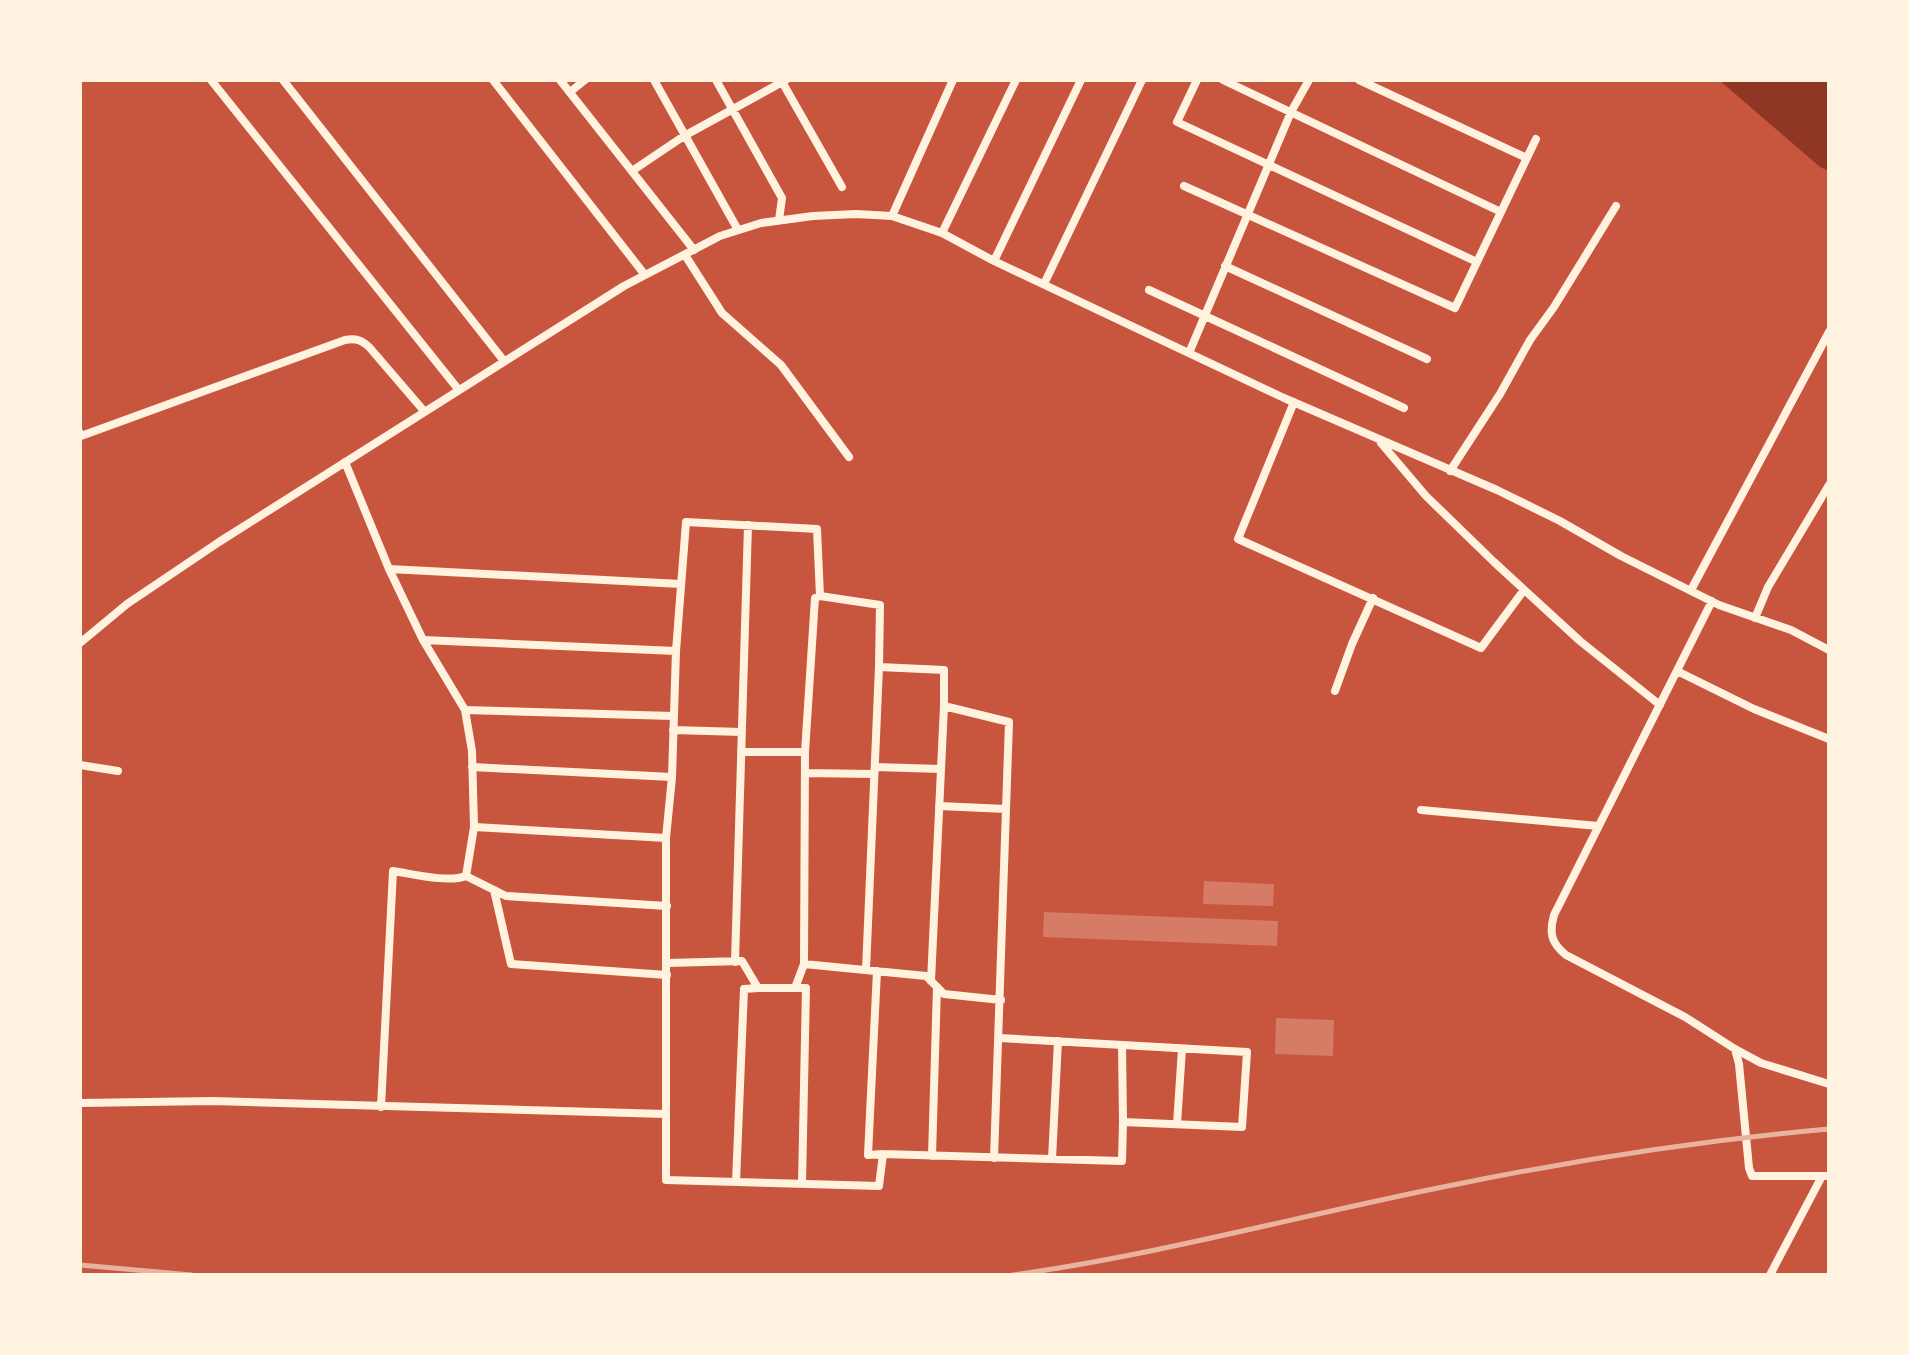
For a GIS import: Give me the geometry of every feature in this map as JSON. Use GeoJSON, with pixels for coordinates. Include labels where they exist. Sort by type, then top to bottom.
{"type":"FeatureCollection","features":[{"type":"Feature","properties":{"kind":"street"},"geometry":{"type":"LineString","coordinates":[[211,80],[458,389]]}},
{"type":"Feature","properties":{"kind":"street"},"geometry":{"type":"LineString","coordinates":[[283,80],[504,361]]}},
{"type":"Feature","properties":{"kind":"street"},"geometry":{"type":"LineString","coordinates":[[493,80],[645,275]]}},
{"type":"Feature","properties":{"kind":"street"},"geometry":{"type":"LineString","coordinates":[[560,80],[632,171],[689,252],[722,313],[781,365],[849,457]]}},
{"type":"Feature","properties":{"kind":"street"},"geometry":{"type":"LineString","coordinates":[[570,92],[585,80]]}},
{"type":"Feature","properties":{"kind":"street"},"geometry":{"type":"LineString","coordinates":[[654,80],[738,230]]}},
{"type":"Feature","properties":{"kind":"street"},"geometry":{"type":"LineString","coordinates":[[716,80],[782,198],[779,220]]}},
{"type":"Feature","properties":{"kind":"street"},"geometry":{"type":"LineString","coordinates":[[892,216],[953,80]]}},
{"type":"Feature","properties":{"kind":"street"},"geometry":{"type":"LineString","coordinates":[[942,233],[1016,80]]}},
{"type":"Feature","properties":{"kind":"street"},"geometry":{"type":"LineString","coordinates":[[994,261],[1081,80]]}},
{"type":"Feature","properties":{"kind":"street"},"geometry":{"type":"LineString","coordinates":[[1044,284],[1142,80]]}},
{"type":"Feature","properties":{"kind":"street"},"geometry":{"type":"LineString","coordinates":[[1197,80],[1177,122],[1477,262]]}},
{"type":"Feature","properties":{"kind":"street"},"geometry":{"type":"LineString","coordinates":[[1223,80],[1501,212]]}},
{"type":"Feature","properties":{"kind":"street"},"geometry":{"type":"LineString","coordinates":[[1189,353],[1291,112],[1309,80]]}},
{"type":"Feature","properties":{"kind":"street"},"geometry":{"type":"LineString","coordinates":[[1359,80],[1527,158]]}},
{"type":"Feature","properties":{"kind":"street"},"geometry":{"type":"LineString","coordinates":[[632,171],[684,136],[783,81],[842,187]]}},
{"type":"Feature","properties":{"kind":"street"},"geometry":{"type":"LineString","coordinates":[[1184,186],[1455,308],[1536,139]]}},
{"type":"Feature","properties":{"kind":"street"},"geometry":{"type":"LineString","coordinates":[[1450,471],[1616,206]]}},
{"type":"Feature","properties":{"kind":"street"},"geometry":{"type":"LineString","coordinates":[[80,643],[127,604],[219,542],[624,286],[720,236],[738,230],[779,220],[856,214],[892,216],[942,233],[994,261],[1294,402],[1497,490],[1712,601],[1791,630],[1829,650]]}},
{"type":"Feature","properties":{"kind":"street"},"geometry":{"type":"LineString","coordinates":[[1225,266],[1427,359]]}},
{"type":"Feature","properties":{"kind":"street"},"geometry":{"type":"LineString","coordinates":[[1149,290],[1404,408]]}},
{"type":"Feature","properties":{"kind":"street"},"geometry":{"type":"LineString","coordinates":[[1691,590],[1829,332]]}},
{"type":"Feature","properties":{"kind":"street"},"geometry":{"type":"LineString","coordinates":[[80,433],[81,436],[353,338],[362,340],[370,348],[424,411]]}},
{"type":"Feature","properties":{"kind":"street"},"geometry":{"type":"LineString","coordinates":[[1294,402],[1238,539],[1481,648],[1524,590]]}},
{"type":"Feature","properties":{"kind":"street"},"geometry":{"type":"LineString","coordinates":[[1379,440],[1426,496],[1524,590],[1580,641],[1660,705]]}},
{"type":"Feature","properties":{"kind":"street"},"geometry":{"type":"LineString","coordinates":[[345,462],[389,569],[423,640],[465,710],[472,751],[474,827],[466,876]]}},
{"type":"Feature","properties":{"kind":"street"},"geometry":{"type":"LineString","coordinates":[[1755,618],[1768,587],[1829,485]]}},
{"type":"Feature","properties":{"kind":"street"},"geometry":{"type":"LineString","coordinates":[[820,596],[817,529],[686,522],[666,838],[666,1180],[879,1186],[883,1154]]}},
{"type":"Feature","properties":{"kind":"street"},"geometry":{"type":"LineString","coordinates":[[735,962],[748,525]]}},
{"type":"Feature","properties":{"kind":"street"},"geometry":{"type":"LineString","coordinates":[[389,569],[681,584]]}},
{"type":"Feature","properties":{"kind":"street"},"geometry":{"type":"LineString","coordinates":[[795,988],[804,964],[805,752],[815,598],[820,596],[880,605],[866,970]]}},
{"type":"Feature","properties":{"kind":"street"},"geometry":{"type":"LineString","coordinates":[[1335,691],[1373,598]]}},
{"type":"Feature","properties":{"kind":"street"},"geometry":{"type":"LineString","coordinates":[[1712,601],[1554,915],[1552,940],[1566,955],[1685,1017],[1761,1063],[1829,1084]]}},
{"type":"Feature","properties":{"kind":"street"},"geometry":{"type":"LineString","coordinates":[[423,640],[676,651]]}},
{"type":"Feature","properties":{"kind":"street"},"geometry":{"type":"LineString","coordinates":[[879,667],[944,670],[932,1156]]}},
{"type":"Feature","properties":{"kind":"street"},"geometry":{"type":"LineString","coordinates":[[1677,671],[1754,709],[1829,739]]}},
{"type":"Feature","properties":{"kind":"street"},"geometry":{"type":"LineString","coordinates":[[944,706],[1009,722],[994,1158]]}},
{"type":"Feature","properties":{"kind":"street"},"geometry":{"type":"LineString","coordinates":[[465,710],[673,716]]}},
{"type":"Feature","properties":{"kind":"street"},"geometry":{"type":"LineString","coordinates":[[673,730],[742,732]]}},
{"type":"Feature","properties":{"kind":"street"},"geometry":{"type":"LineString","coordinates":[[741,752],[805,752]]}},
{"type":"Feature","properties":{"kind":"street"},"geometry":{"type":"LineString","coordinates":[[80,765],[118,771]]}},
{"type":"Feature","properties":{"kind":"street"},"geometry":{"type":"LineString","coordinates":[[472,767],[672,777]]}},
{"type":"Feature","properties":{"kind":"street"},"geometry":{"type":"LineString","coordinates":[[805,773],[941,769]]}},
{"type":"Feature","properties":{"kind":"street"},"geometry":{"type":"LineString","coordinates":[[939,806],[1006,809]]}},
{"type":"Feature","properties":{"kind":"street"},"geometry":{"type":"LineString","coordinates":[[1421,810],[1598,826]]}},
{"type":"Feature","properties":{"kind":"street"},"geometry":{"type":"LineString","coordinates":[[474,827],[666,838]]}},
{"type":"Feature","properties":{"kind":"street"},"geometry":{"type":"LineString","coordinates":[[381,1107],[393,871],[440,878],[466,876],[506,896],[667,906]]}},
{"type":"Feature","properties":{"kind":"street"},"geometry":{"type":"LineString","coordinates":[[494,890],[511,964],[667,975]]}},
{"type":"Feature","properties":{"kind":"street"},"geometry":{"type":"LineString","coordinates":[[667,963],[742,961],[758,988]]}},
{"type":"Feature","properties":{"kind":"street"},"geometry":{"type":"LineString","coordinates":[[804,964],[926,976],[944,994],[1001,1000]]}},
{"type":"Feature","properties":{"kind":"street"},"geometry":{"type":"LineString","coordinates":[[877,971],[868,1155],[1122,1161],[1122,1045]]}},
{"type":"Feature","properties":{"kind":"street"},"geometry":{"type":"LineString","coordinates":[[736,1182],[744,989],[806,988],[802,1184]]}},
{"type":"Feature","properties":{"kind":"street"},"geometry":{"type":"LineString","coordinates":[[999,1038],[1247,1052],[1242,1127],[1123,1122]]}},
{"type":"Feature","properties":{"kind":"street"},"geometry":{"type":"LineString","coordinates":[[1052,1159],[1058,1041]]}},
{"type":"Feature","properties":{"kind":"street"},"geometry":{"type":"LineString","coordinates":[[1177,1124],[1182,1049]]}},
{"type":"Feature","properties":{"kind":"street"},"geometry":{"type":"LineString","coordinates":[[1735,1049],[1752,1176],[1825,1176],[1770,1275]]}},
{"type":"Feature","properties":{"kind":"street"},"geometry":{"type":"LineString","coordinates":[[80,1103],[212,1101],[666,1114]]}},
{"type":"Feature","properties":{"kind":"path"},"geometry":{"type":"LineString","coordinates":[[649,1275],[668,1275]]}},
{"type":"Feature","properties":{"kind":"shaded area"},"geometry":{"type":"Polygon","coordinates":[[[1719,80],[1829,80],[1829,171],[1820,167],[1719,80]]]}},
{"type":"Feature","properties":{"kind":"building"},"geometry":{"type":"Polygon","coordinates":[[[1204,881],[1274,884],[1273,906],[1203,904],[1204,881]]]}},
{"type":"Feature","properties":{"kind":"building"},"geometry":{"type":"Polygon","coordinates":[[[1044,912],[1278,921],[1277,946],[1043,937],[1044,912]]]}},
{"type":"Feature","properties":{"kind":"building"},"geometry":{"type":"Polygon","coordinates":[[[1276,1018],[1334,1020],[1333,1056],[1275,1054],[1276,1018]]]}},
{"type":"Feature","properties":{"kind":"railway"},"geometry":{"type":"LineString","coordinates":[[1013,1275],[1181,1245],[1402,1195],[1550,1166],[1643,1151],[1829,1129]]}},
{"type":"Feature","properties":{"kind":"railway"},"geometry":{"type":"LineString","coordinates":[[80,1265],[192,1275]]}}]}
